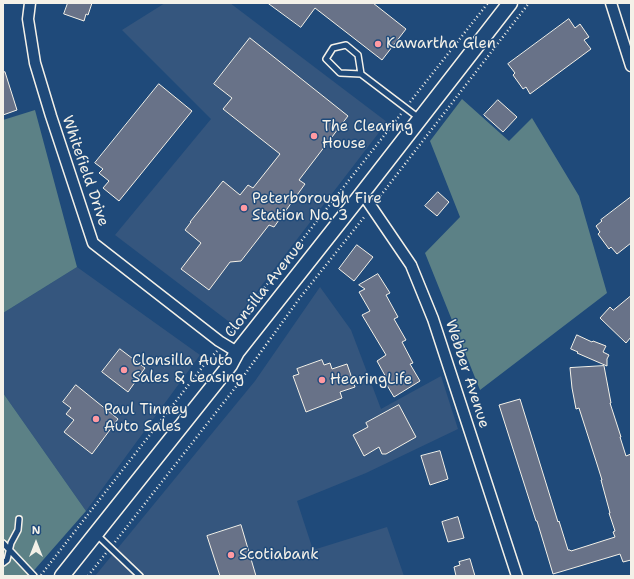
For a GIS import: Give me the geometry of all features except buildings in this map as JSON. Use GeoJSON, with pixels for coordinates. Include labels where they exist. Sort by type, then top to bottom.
{"type":"FeatureCollection","features":[{"type":"Feature","properties":{"kind":"main road","name":"Clonsilla Avenue"},"geometry":{"type":"LineString","coordinates":[[62,576],[230,365],[237,352],[510,3]]}},
{"type":"Feature","properties":{"kind":"street","name":"Whitefield Drive"},"geometry":{"type":"LineString","coordinates":[[30,3],[28,19],[35,63],[93,243],[223,344],[237,352]]}},
{"type":"Feature","properties":{"kind":"street"},"geometry":{"type":"LineString","coordinates":[[611,3],[631,66]]}},
{"type":"Feature","properties":{"kind":"street","name":"Webber Avenue"},"geometry":{"type":"LineString","coordinates":[[362,193],[411,265],[433,319],[517,576]]}},
{"type":"Feature","properties":{"kind":"lane"},"geometry":{"type":"LineString","coordinates":[[361,74],[358,56],[346,45],[333,48],[326,59],[340,73],[361,74],[420,118]]}},
{"type":"Feature","properties":{"kind":"lane"},"geometry":{"type":"LineString","coordinates":[[3,563],[7,560],[11,543],[18,530],[19,519]]}},
{"type":"Feature","properties":{"kind":"lane"},"geometry":{"type":"LineString","coordinates":[[96,534],[140,576]]}},
{"type":"Feature","properties":{"kind":"lane"},"geometry":{"type":"LineString","coordinates":[[3,543],[34,576]]}},
{"type":"Feature","properties":{"kind":"path"},"geometry":{"type":"LineString","coordinates":[[40,576],[204,365],[223,344],[236,324],[488,3]]}},
{"type":"Feature","properties":{"kind":"path"},"geometry":{"type":"LineString","coordinates":[[88,576],[235,388],[299,299],[529,3]]}},
{"type":"Feature","properties":{"kind":"shaded area"},"geometry":{"type":"Polygon","coordinates":[[[165,3],[230,3],[387,122],[232,324],[115,235],[211,119],[122,30],[165,3]]]}},
{"type":"Feature","properties":{"kind":"shaded area"},"geometry":{"type":"Polygon","coordinates":[[[77,267],[200,355],[86,511],[3,393],[3,313],[77,267]]]}},
{"type":"Feature","properties":{"kind":"shaded area"},"geometry":{"type":"Polygon","coordinates":[[[320,287],[351,330],[381,409],[441,376],[458,429],[366,473],[297,501],[313,550],[387,527],[404,576],[95,576],[255,381],[320,287]]]}},
{"type":"Feature","properties":{"kind":"green space"},"geometry":{"type":"Polygon","coordinates":[[[462,99],[509,141],[532,118],[579,196],[607,293],[480,390],[425,253],[460,217],[430,141],[462,99]]]}},
{"type":"Feature","properties":{"kind":"green space"},"geometry":{"type":"Polygon","coordinates":[[[35,110],[77,267],[3,313],[3,120],[35,110]]]}},
{"type":"Feature","properties":{"kind":"green space"},"geometry":{"type":"Polygon","coordinates":[[[3,393],[86,511],[29,576],[3,576],[3,393]]]}},
{"type":"Feature","properties":{"kind":"place","name":"Kawartha Glen"},"geometry":{"type":"Point","coordinates":[378,44]}},
{"type":"Feature","properties":{"kind":"place","name":"The Clearing House"},"geometry":{"type":"Point","coordinates":[314,136]}},
{"type":"Feature","properties":{"kind":"place","name":"Peterborough Fire Station No. 3"},"geometry":{"type":"Point","coordinates":[244,208]}},
{"type":"Feature","properties":{"kind":"place","name":"Clonsilla Auto Sales & Leasing"},"geometry":{"type":"Point","coordinates":[124,370]}},
{"type":"Feature","properties":{"kind":"place","name":"HearingLife"},"geometry":{"type":"Point","coordinates":[322,380]}},
{"type":"Feature","properties":{"kind":"place","name":"Paul Tinney Auto Sales"},"geometry":{"type":"Point","coordinates":[96,419]}},
{"type":"Feature","properties":{"kind":"place","name":"Scotiabank"},"geometry":{"type":"Point","coordinates":[231,555]}}]}
